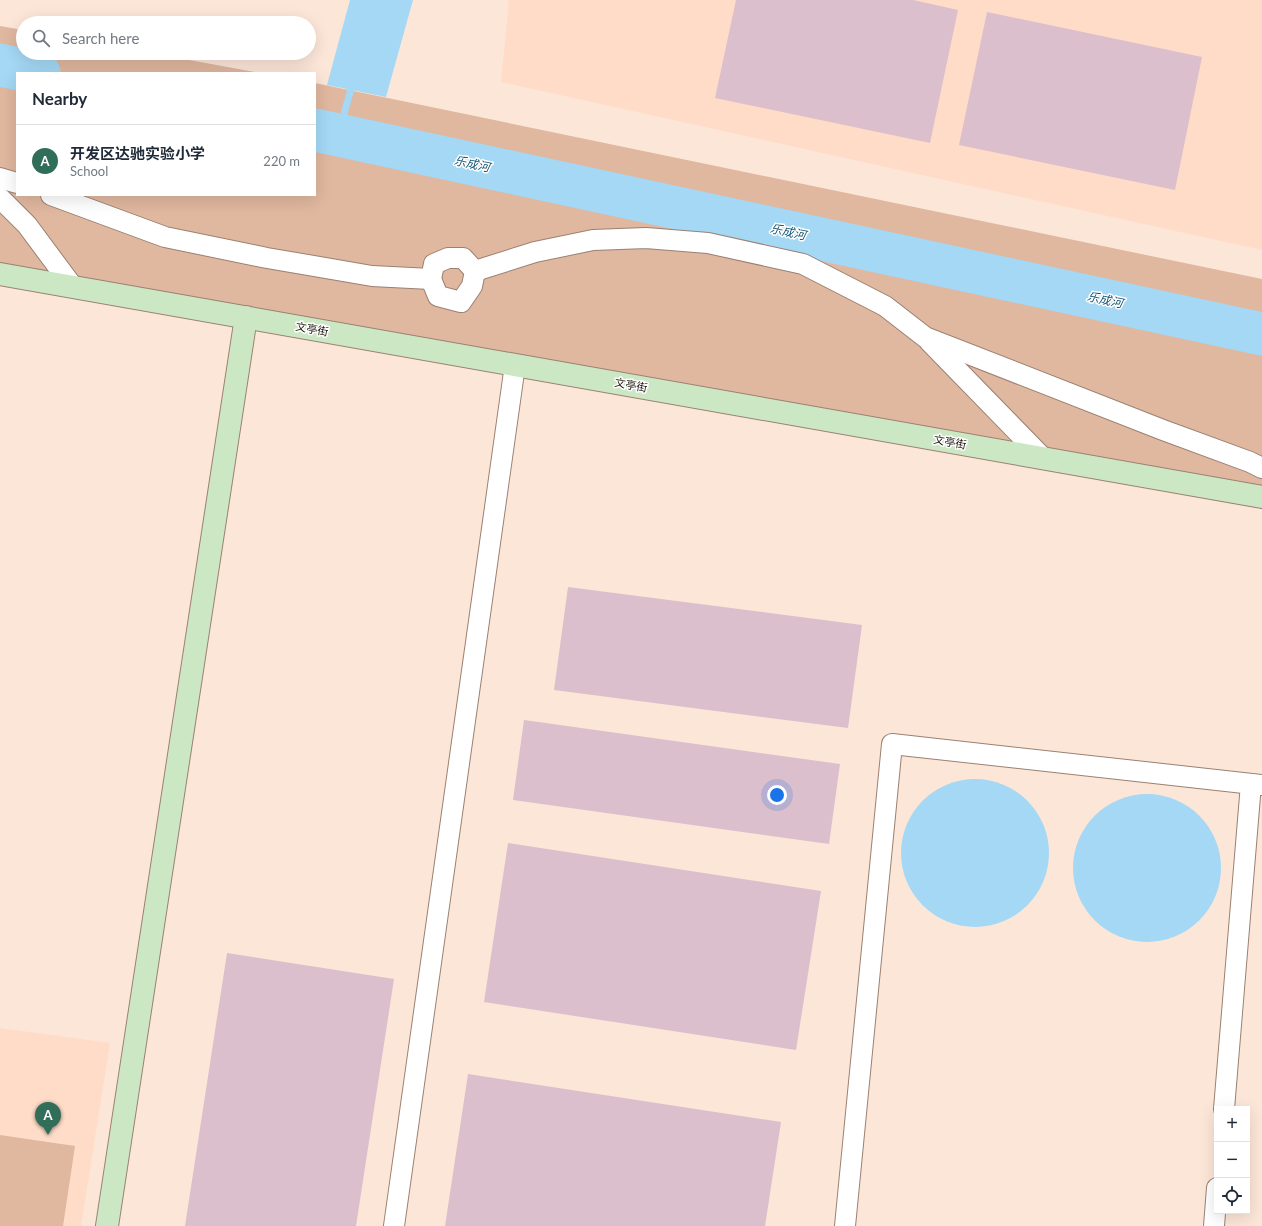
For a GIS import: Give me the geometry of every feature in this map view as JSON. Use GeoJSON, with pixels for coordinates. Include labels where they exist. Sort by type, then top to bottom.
{"type":"FeatureCollection","features":[{"type":"Feature","properties":{"kind":"street"},"geometry":{"type":"LineString","coordinates":[[0,178],[16,183]]}},
{"type":"Feature","properties":{"kind":"street"},"geometry":{"type":"LineString","coordinates":[[54,196],[165,237],[267,258],[372,276],[431,279]]}},
{"type":"Feature","properties":{"kind":"street"},"geometry":{"type":"LineString","coordinates":[[0,198],[27,225],[73,287]]}},
{"type":"Feature","properties":{"kind":"street"},"geometry":{"type":"LineString","coordinates":[[475,271],[535,252],[593,240],[646,238],[708,243],[803,264],[885,306],[925,337],[1043,458]]}},
{"type":"Feature","properties":{"kind":"street"},"geometry":{"type":"LineString","coordinates":[[448,258],[463,258],[475,271],[472,286],[461,302],[438,296],[431,279],[434,264],[448,258]]}},
{"type":"Feature","properties":{"kind":"street","name":"文亭街"},"geometry":{"type":"LineString","coordinates":[[0,274],[1262,497]]}},
{"type":"Feature","properties":{"kind":"street"},"geometry":{"type":"LineString","coordinates":[[107,1226],[246,317]]}},
{"type":"Feature","properties":{"kind":"street"},"geometry":{"type":"LineString","coordinates":[[925,337],[1163,430],[1250,462],[1262,468]]}},
{"type":"Feature","properties":{"kind":"street"},"geometry":{"type":"LineString","coordinates":[[394,1226],[515,365]]}},
{"type":"Feature","properties":{"kind":"street"},"geometry":{"type":"LineString","coordinates":[[845,1226],[892,744],[1256,784],[1224,1106]]}},
{"type":"Feature","properties":{"kind":"street"},"geometry":{"type":"LineString","coordinates":[[1214,1226],[1215,1214]]}},
{"type":"Feature","properties":{"kind":"shaded area"},"geometry":{"type":"Polygon","coordinates":[[[509,0],[1262,0],[1262,250],[501,82],[509,0]]]}},
{"type":"Feature","properties":{"kind":"shaded area"},"geometry":{"type":"Polygon","coordinates":[[[0,26],[16,29],[16,60],[189,60],[255,72],[16,72],[16,196],[316,196],[316,83],[1262,279],[1262,498],[0,274],[0,26]]]}},
{"type":"Feature","properties":{"kind":"shaded area"},"geometry":{"type":"Polygon","coordinates":[[[0,1028],[110,1043],[81,1226],[0,1226],[0,1028]]]}},
{"type":"Feature","properties":{"kind":"shaded area"},"geometry":{"type":"Polygon","coordinates":[[[0,1135],[75,1146],[63,1226],[0,1226],[0,1135]]]}},
{"type":"Feature","properties":{"kind":"water"},"geometry":{"type":"Polygon","coordinates":[[[350,0],[413,0],[386,97],[327,85],[350,0]]]}},
{"type":"Feature","properties":{"kind":"water"},"geometry":{"type":"Polygon","coordinates":[[[975,779],[996,782],[1010,788],[1022,796],[1032,806],[1040,818],[1046,832],[1049,853],[1046,874],[1040,888],[1032,900],[1022,910],[1010,918],[996,924],[975,927],[954,924],[940,918],[928,910],[918,900],[910,888],[904,874],[901,853],[904,832],[910,818],[918,806],[928,796],[940,788],[954,782],[975,779]]]}},
{"type":"Feature","properties":{"kind":"water"},"geometry":{"type":"Polygon","coordinates":[[[1147,794],[1168,797],[1182,803],[1194,811],[1204,821],[1212,833],[1218,847],[1221,868],[1218,889],[1212,903],[1204,915],[1194,925],[1182,933],[1168,939],[1147,942],[1126,939],[1112,933],[1100,925],[1090,915],[1082,903],[1076,889],[1073,868],[1076,847],[1082,833],[1090,821],[1100,811],[1112,803],[1126,797],[1147,794]]]}},
{"type":"Feature","properties":{"kind":"building"},"geometry":{"type":"Polygon","coordinates":[[[736,0],[913,0],[958,10],[930,143],[715,98],[736,0]]]}},
{"type":"Feature","properties":{"kind":"building"},"geometry":{"type":"Polygon","coordinates":[[[987,12],[1202,57],[1175,190],[959,145],[987,12]]]}},
{"type":"Feature","properties":{"kind":"building"},"geometry":{"type":"Polygon","coordinates":[[[568,587],[862,625],[848,728],[554,690],[568,587]]]}},
{"type":"Feature","properties":{"kind":"building"},"geometry":{"type":"Polygon","coordinates":[[[524,720],[840,764],[829,844],[513,800],[524,720]]]}},
{"type":"Feature","properties":{"kind":"building"},"geometry":{"type":"Polygon","coordinates":[[[508,843],[821,891],[796,1050],[484,1002],[508,843]]]}},
{"type":"Feature","properties":{"kind":"building"},"geometry":{"type":"Polygon","coordinates":[[[227,953],[394,979],[356,1226],[185,1226],[227,953]]]}},
{"type":"Feature","properties":{"kind":"building"},"geometry":{"type":"Polygon","coordinates":[[[468,1074],[781,1122],[765,1226],[445,1226],[468,1074]]]}},
{"type":"Feature","properties":{"kind":"waterway","name":"乐成河"},"geometry":{"type":"LineString","coordinates":[[0,65],[34,72]]}},
{"type":"Feature","properties":{"kind":"waterway"},"geometry":{"type":"LineString","coordinates":[[338,135],[353,82]]}},
{"type":"Feature","properties":{"kind":"waterway","name":"乐成河"},"geometry":{"type":"LineString","coordinates":[[316,130],[1262,334]]}},
{"type":"Feature","properties":{"kind":"place","name":"开发区达驰实验小学"},"geometry":{"type":"Point","coordinates":[48,1135]}}]}
